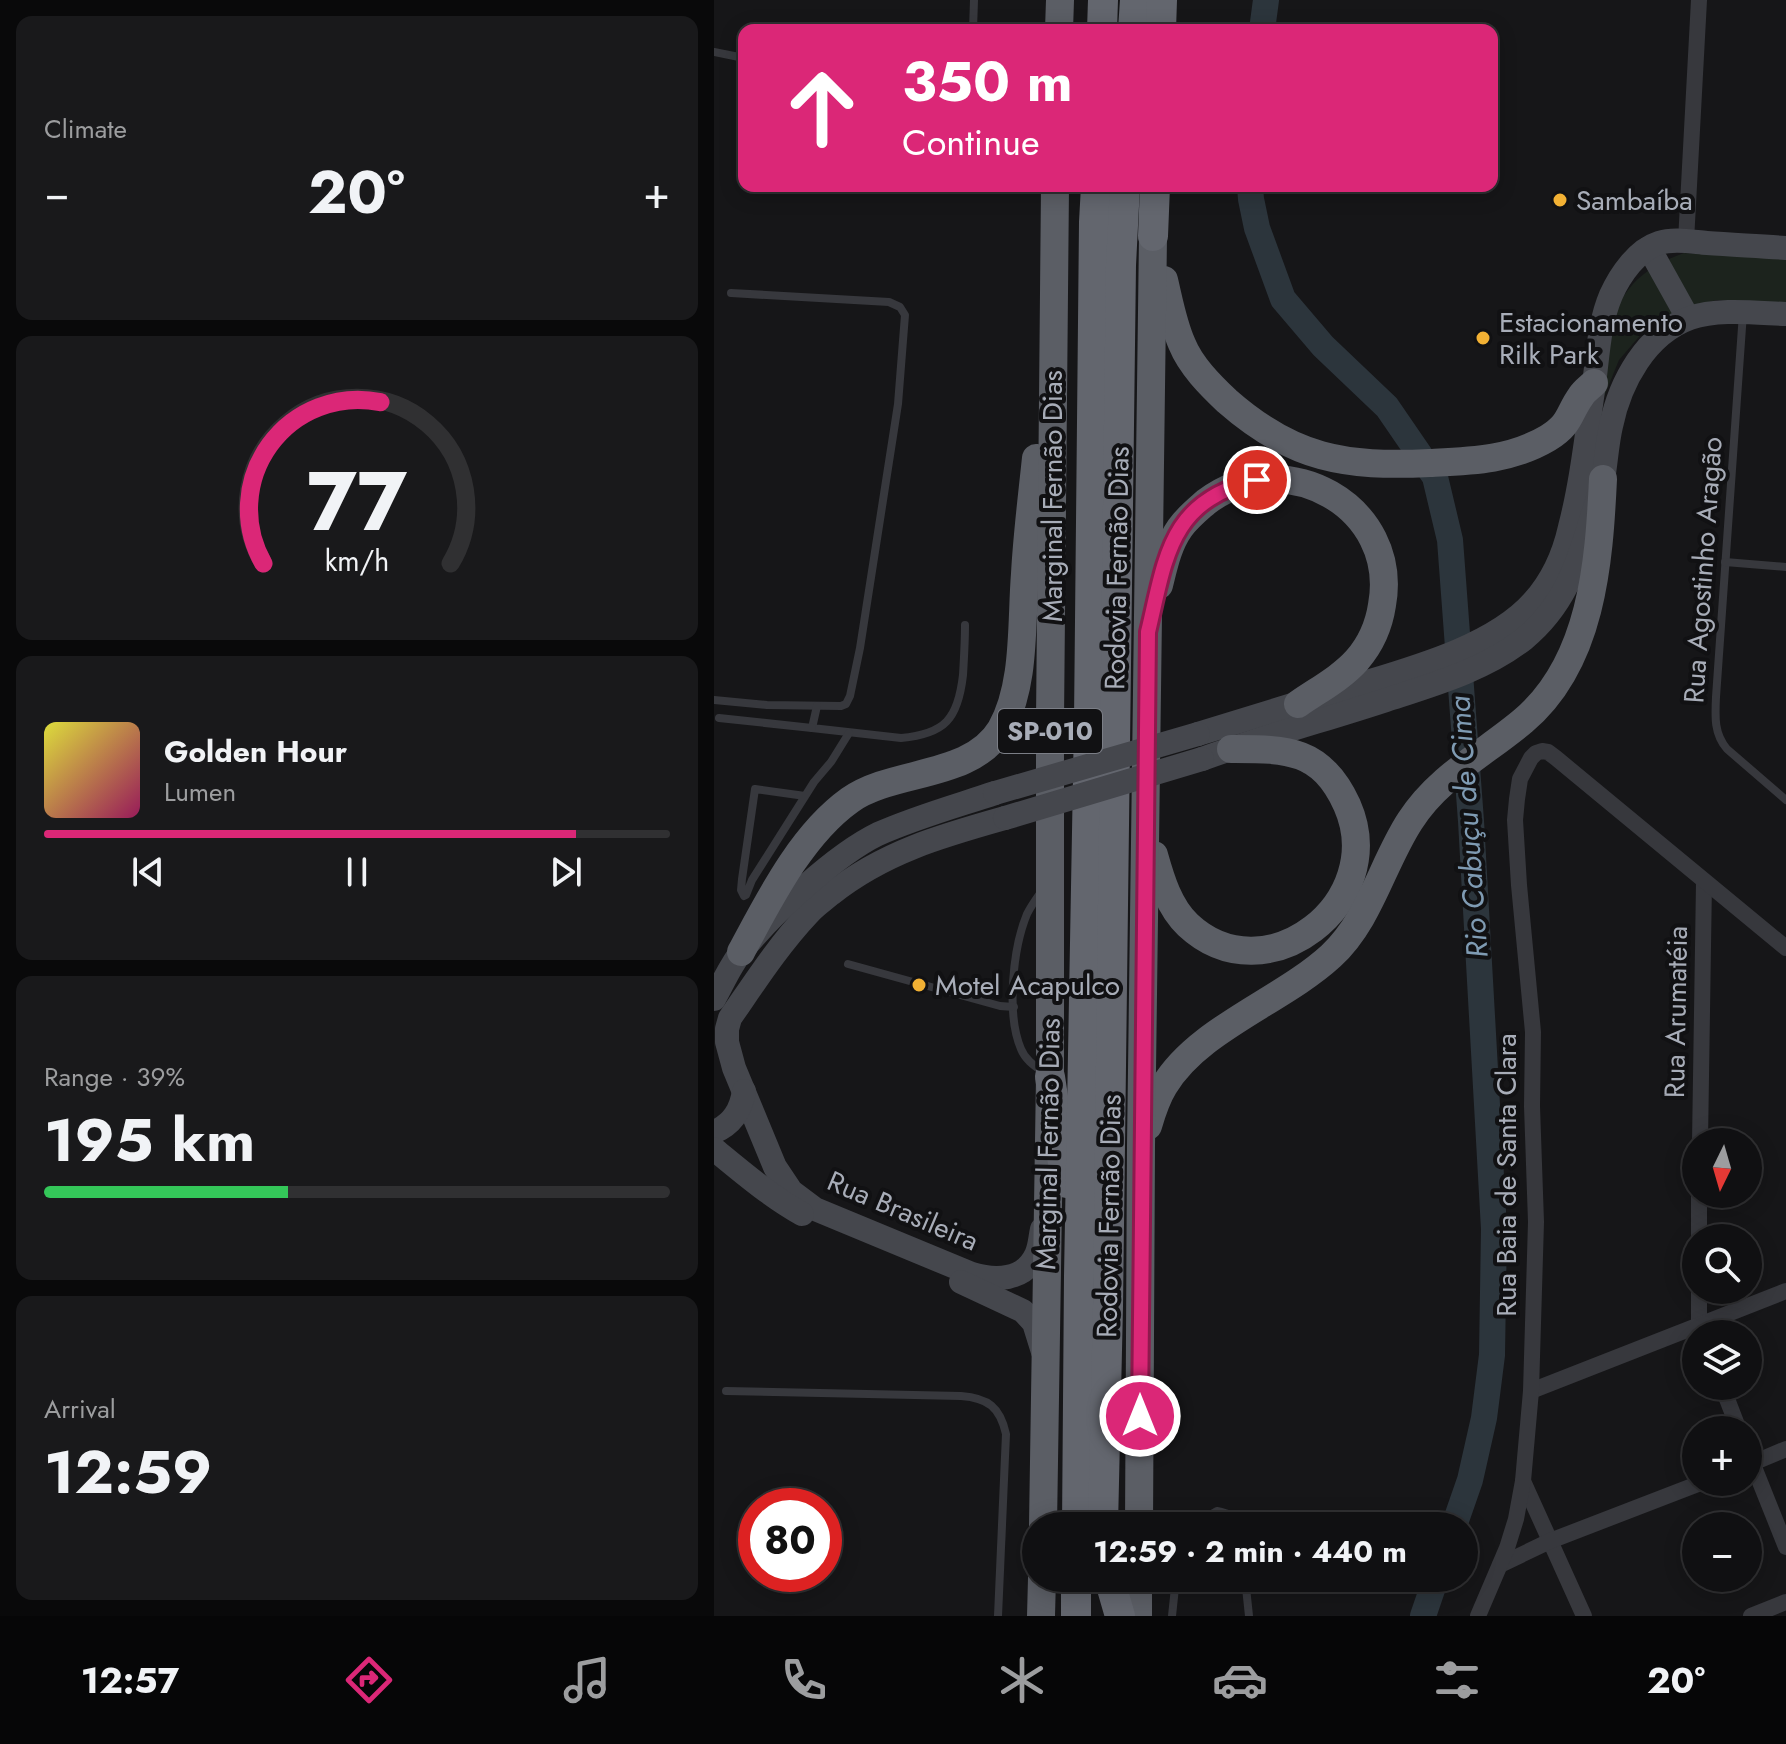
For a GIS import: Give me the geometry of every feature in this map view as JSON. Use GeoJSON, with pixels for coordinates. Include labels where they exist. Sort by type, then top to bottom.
{"type":"FeatureCollection","features":[{"type":"Feature","properties":{"kind":"highway"},"geometry":{"type":"LineString","coordinates":[[1102,24],[1103,0]]}},
{"type":"Feature","properties":{"kind":"highway"},"geometry":{"type":"LineString","coordinates":[[1133,24],[1135,0]]}},
{"type":"Feature","properties":{"kind":"highway"},"geometry":{"type":"LineString","coordinates":[[1161,24],[1162,0]]}},
{"type":"Feature","properties":{"kind":"highway","name":"Marginal Fernão Dias"},"geometry":{"type":"LineString","coordinates":[[1043,1512],[1050,1077],[1055,192]]}},
{"type":"Feature","properties":{"kind":"highway","name":"Rodovia Fernão Dias"},"geometry":{"type":"LineString","coordinates":[[1077,1512],[1096,192]]}},
{"type":"Feature","properties":{"kind":"highway","name":"Rodovia Fernão Dias"},"geometry":{"type":"LineString","coordinates":[[1103,1512],[1121,265],[1125,192]]}},
{"type":"Feature","properties":{"kind":"highway"},"geometry":{"type":"LineString","coordinates":[[1139,1512],[1141,1146],[1155,192]]}},
{"type":"Feature","properties":{"kind":"highway"},"geometry":{"type":"LineString","coordinates":[[1153,236],[1172,316],[1183,347],[1208,384],[1266,431],[1313,453],[1341,460],[1387,465],[1504,457],[1551,436],[1567,423],[1582,395],[1594,383]]}},
{"type":"Feature","properties":{"kind":"highway"},"geometry":{"type":"LineString","coordinates":[[741,952],[773,893],[829,818],[869,790],[967,759],[986,746],[1000,730],[1015,691],[1043,402],[1053,385]]}},
{"type":"Feature","properties":{"kind":"highway"},"geometry":{"type":"LineString","coordinates":[[1148,632],[1166,555],[1182,525],[1217,494],[1257,480],[1285,479],[1329,492],[1345,503],[1376,540],[1385,589],[1381,614],[1371,640],[1357,660],[1298,704]]}},
{"type":"Feature","properties":{"kind":"highway"},"geometry":{"type":"LineString","coordinates":[[1141,1146],[1156,1101],[1181,1065],[1206,1042],[1331,956],[1359,920],[1410,820],[1432,793],[1468,761],[1522,722],[1551,693],[1579,635],[1591,596],[1600,533],[1603,479]]}},
{"type":"Feature","properties":{"kind":"highway"},"geometry":{"type":"LineString","coordinates":[[1146,822],[1159,873],[1172,904],[1186,924],[1218,944],[1250,950],[1277,947],[1305,936],[1323,921],[1343,897],[1355,858],[1351,815],[1341,792],[1327,774],[1295,752],[1231,749]]}},
{"type":"Feature","properties":{"kind":"highway"},"geometry":{"type":"LineString","coordinates":[[1050,1077],[1079,1276]]}},
{"type":"Feature","properties":{"kind":"highway"},"geometry":{"type":"LineString","coordinates":[[1041,1616],[1042,1592]]}},
{"type":"Feature","properties":{"kind":"highway"},"geometry":{"type":"LineString","coordinates":[[1076,1592],[1076,1616]]}},
{"type":"Feature","properties":{"kind":"highway"},"geometry":{"type":"LineString","coordinates":[[1101,1616],[1102,1592]]}},
{"type":"Feature","properties":{"kind":"highway"},"geometry":{"type":"LineString","coordinates":[[1113,1592],[1120,1616]]}},
{"type":"Feature","properties":{"kind":"highway"},"geometry":{"type":"LineString","coordinates":[[1138,1592],[1138,1616]]}},
{"type":"Feature","properties":{"kind":"main road"},"geometry":{"type":"LineString","coordinates":[[1481,652],[1532,603],[1553,574],[1571,527],[1601,327],[1610,297],[1621,276],[1649,248],[1660,243],[1686,241],[1786,248]]}},
{"type":"Feature","properties":{"kind":"main road"},"geometry":{"type":"LineString","coordinates":[[1649,248],[1688,318]]}},
{"type":"Feature","properties":{"kind":"main road"},"geometry":{"type":"LineString","coordinates":[[714,999],[741,952],[787,905],[836,861],[876,835],[995,793],[1298,704],[1426,675],[1481,652],[1525,639],[1559,601],[1570,582],[1603,479],[1617,403],[1643,351],[1688,318],[1743,312],[1786,314]]}},
{"type":"Feature","properties":{"kind":"main road","name":"Rua Brasileira"},"geometry":{"type":"LineString","coordinates":[[1047,1199],[1036,1255],[1022,1271],[1005,1278],[972,1274],[815,1209],[797,1196],[775,1167],[734,1068],[727,1042],[730,1018],[771,959],[810,911],[851,879],[896,853],[940,836],[1202,759],[1426,675]]}},
{"type":"Feature","properties":{"kind":"main road"},"geometry":{"type":"LineString","coordinates":[[714,1132],[737,1114],[744,1091]]}},
{"type":"Feature","properties":{"kind":"main road","name":"Rua Brasileira"},"geometry":{"type":"LineString","coordinates":[[714,1149],[801,1214],[1023,1311],[1034,1323],[1046,1365]]}},
{"type":"Feature","properties":{"kind":"street"},"geometry":{"type":"LineString","coordinates":[[1686,241],[1699,0]]}},
{"type":"Feature","properties":{"kind":"street","name":"Rua Baia de Santa Clara"},"geometry":{"type":"LineString","coordinates":[[1478,1616],[1516,1519],[1523,1481],[1531,1391],[1536,1222],[1533,1032],[1519,885],[1516,808],[1520,779],[1531,758],[1536,753],[1548,752],[1704,882]]}},
{"type":"Feature","properties":{"kind":"street"},"geometry":{"type":"LineString","coordinates":[[1704,882],[1786,948]]}},
{"type":"Feature","properties":{"kind":"street","name":"Rua Arumatéia"},"geometry":{"type":"LineString","coordinates":[[1700,1128],[1704,882]]}},
{"type":"Feature","properties":{"kind":"street"},"geometry":{"type":"LineString","coordinates":[[1723,1320],[1786,1291]]}},
{"type":"Feature","properties":{"kind":"street"},"geometry":{"type":"LineString","coordinates":[[1531,1391],[1682,1337]]}},
{"type":"Feature","properties":{"kind":"street"},"geometry":{"type":"LineString","coordinates":[[1762,1456],[1786,1449]]}},
{"type":"Feature","properties":{"kind":"street"},"geometry":{"type":"LineString","coordinates":[[1523,1481],[1584,1616]]}},
{"type":"Feature","properties":{"kind":"street"},"geometry":{"type":"LineString","coordinates":[[1500,1565],[1550,1541],[1682,1490]]}},
{"type":"Feature","properties":{"kind":"street"},"geometry":{"type":"LineString","coordinates":[[1762,1491],[1786,1547]]}},
{"type":"Feature","properties":{"kind":"street"},"geometry":{"type":"LineString","coordinates":[[1751,1616],[1786,1602]]}},
{"type":"Feature","properties":{"kind":"lane"},"geometry":{"type":"LineString","coordinates":[[973,24],[974,0]]}},
{"type":"Feature","properties":{"kind":"lane"},"geometry":{"type":"LineString","coordinates":[[714,52],[738,57]]}},
{"type":"Feature","properties":{"kind":"lane"},"geometry":{"type":"LineString","coordinates":[[714,700],[767,705],[841,706],[850,696],[898,404],[905,315],[900,307],[889,302],[731,293]]}},
{"type":"Feature","properties":{"kind":"lane","name":"Rua Agostinho Aragão"},"geometry":{"type":"LineString","coordinates":[[1743,312],[1716,731],[1727,749],[1786,800]]}},
{"type":"Feature","properties":{"kind":"lane"},"geometry":{"type":"LineString","coordinates":[[1725,562],[1786,567]]}},
{"type":"Feature","properties":{"kind":"lane"},"geometry":{"type":"LineString","coordinates":[[719,718],[901,738],[937,730],[951,719],[958,704],[965,625]]}},
{"type":"Feature","properties":{"kind":"lane"},"geometry":{"type":"LineString","coordinates":[[812,728],[817,706]]}},
{"type":"Feature","properties":{"kind":"lane"},"geometry":{"type":"LineString","coordinates":[[805,796],[755,789],[742,879],[744,896],[805,796],[849,733]]}},
{"type":"Feature","properties":{"kind":"lane"},"geometry":{"type":"LineString","coordinates":[[1050,878],[1028,911],[1018,943],[1013,979],[1016,1031],[1022,1051],[1031,1063],[1050,1077]]}},
{"type":"Feature","properties":{"kind":"lane"},"geometry":{"type":"LineString","coordinates":[[848,964],[1000,1006],[1014,1007]]}},
{"type":"Feature","properties":{"kind":"lane"},"geometry":{"type":"LineString","coordinates":[[726,1391],[961,1396],[978,1398],[996,1409],[1003,1419],[1006,1434],[998,1616]]}},
{"type":"Feature","properties":{"kind":"lane"},"geometry":{"type":"LineString","coordinates":[[1172,1616],[1175,1592]]}},
{"type":"Feature","properties":{"kind":"lane"},"geometry":{"type":"LineString","coordinates":[[1246,1592],[1249,1616]]}},
{"type":"Feature","properties":{"kind":"shaded area"},"geometry":{"type":"Polygon","coordinates":[[[1684,253],[1786,259],[1786,305],[1717,300],[1684,308],[1643,332],[1619,360],[1601,404],[1610,332],[1625,294],[1639,278],[1684,253]]]}},
{"type":"Feature","properties":{"kind":"waterway","name":"Rio Cabuçu de Cima"},"geometry":{"type":"LineString","coordinates":[[1263,24],[1266,0]]}},
{"type":"Feature","properties":{"kind":"waterway","name":"Rio Cabuçu de Cima"},"geometry":{"type":"LineString","coordinates":[[1250,192],[1257,228],[1283,299],[1323,346],[1387,407],[1435,477],[1450,540],[1471,821],[1494,1229],[1492,1355],[1484,1418],[1470,1480],[1459,1512]]}},
{"type":"Feature","properties":{"kind":"waterway","name":"Rio Cabuçu de Cima"},"geometry":{"type":"LineString","coordinates":[[1423,1616],[1431,1592]]}},
{"type":"Feature","properties":{"kind":"place","name":"Sambaíba"},"geometry":{"type":"Point","coordinates":[1560,200]}},
{"type":"Feature","properties":{"kind":"place","name":"Estacionamento Rilk Park"},"geometry":{"type":"Point","coordinates":[1483,338]}},
{"type":"Feature","properties":{"kind":"place","name":"Motel Acapulco"},"geometry":{"type":"Point","coordinates":[919,985]}},
{"type":"Feature","properties":{"kind":"route"},"geometry":{"type":"LineString","coordinates":[[1140,1416],[1148,632],[1166,555],[1182,525],[1217,494],[1257,480]]}}]}
